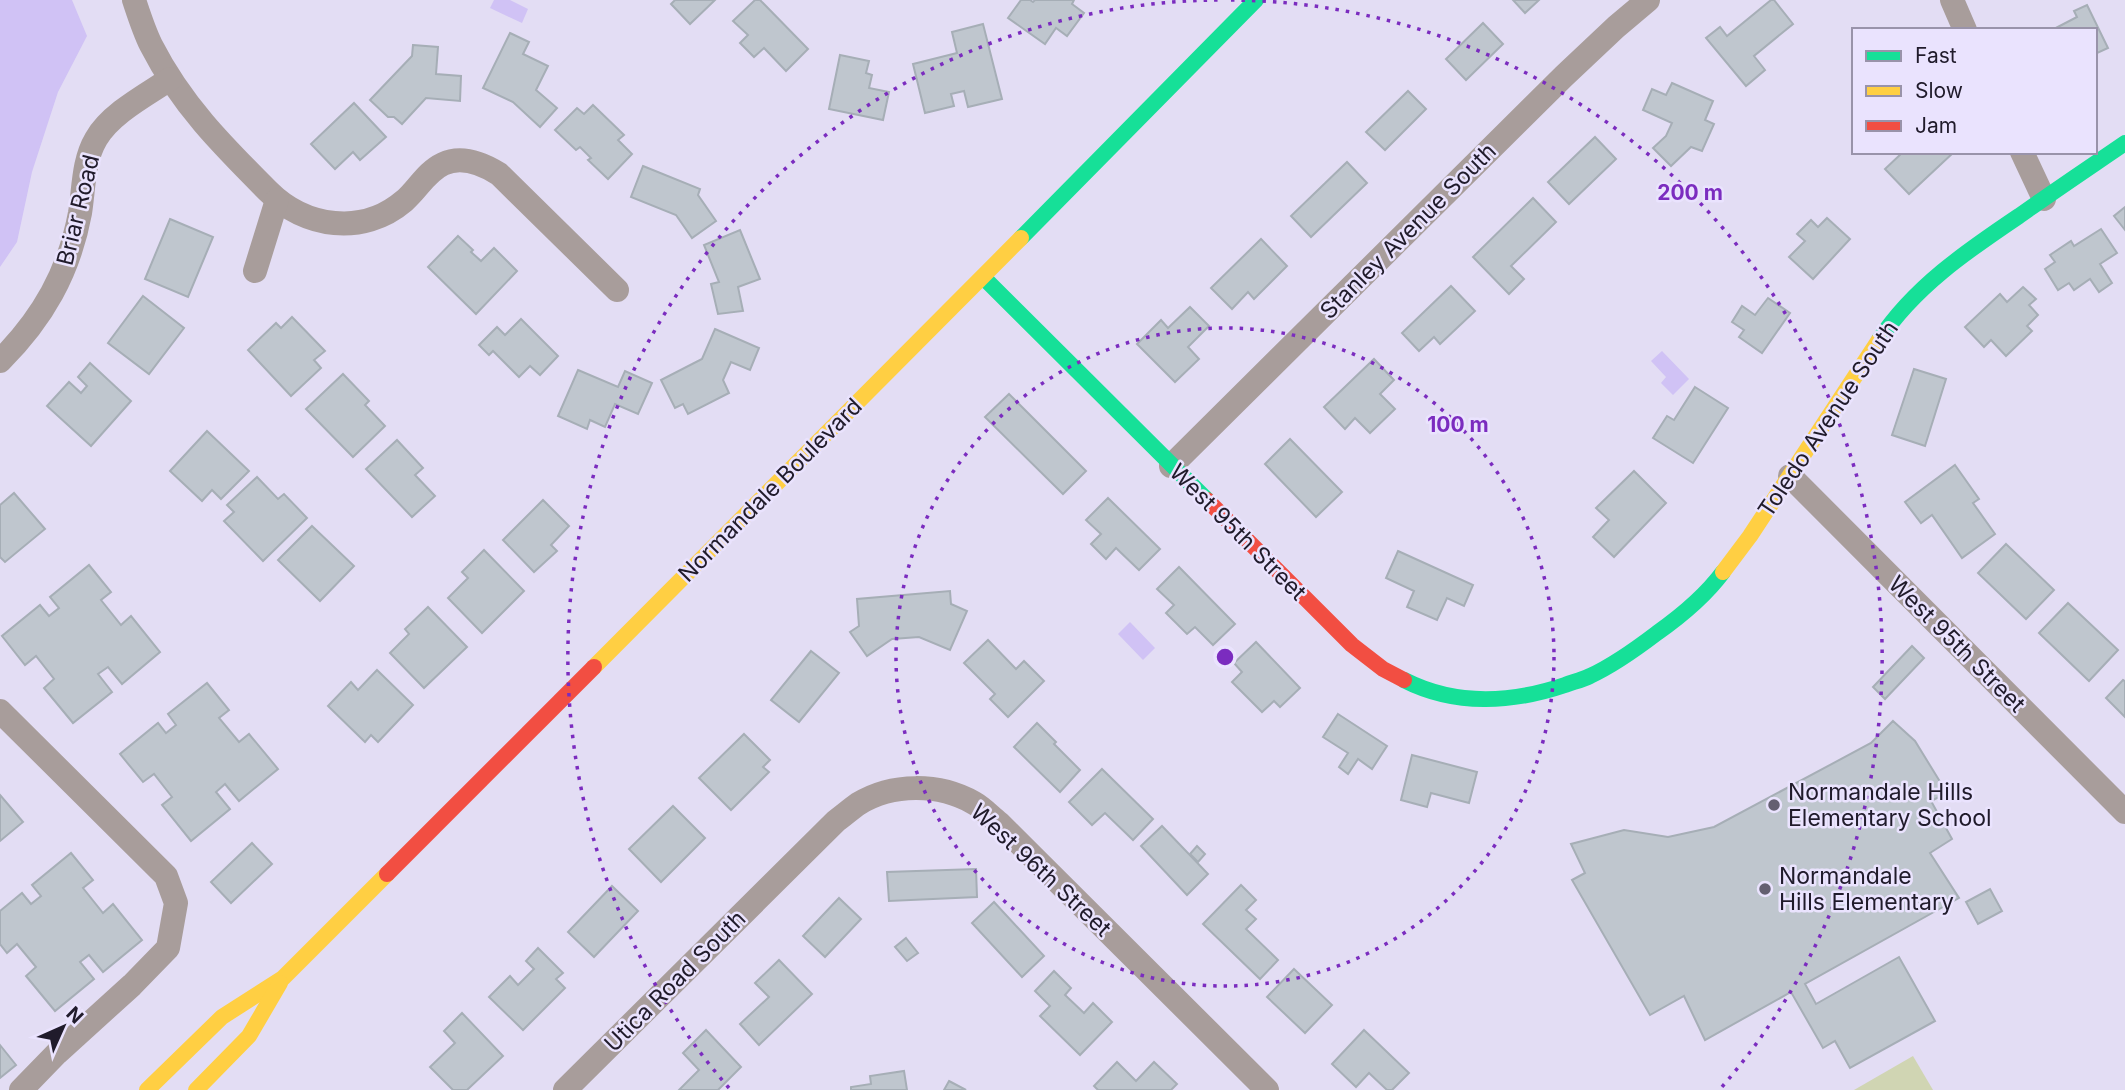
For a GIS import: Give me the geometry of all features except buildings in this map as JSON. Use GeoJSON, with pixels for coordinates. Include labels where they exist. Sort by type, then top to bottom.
{"type":"FeatureCollection","features":[{"type":"Feature","properties":{"kind":"main road","name":"Normandale Boulevard"},"geometry":{"type":"LineString","coordinates":[[147,1090],[222,1017],[283,978],[1256,0]]}},
{"type":"Feature","properties":{"kind":"main road","name":"Toledo Avenue South"},"geometry":{"type":"LineString","coordinates":[[1538,694],[1589,677],[1635,650],[1679,617],[1718,579],[1750,536],[1887,328],[1921,291],[1958,257],[2125,143]]}},
{"type":"Feature","properties":{"kind":"main road","name":"West 95th Street"},"geometry":{"type":"LineString","coordinates":[[983,276],[1352,645],[1383,670],[1418,687],[1458,698],[1498,700],[1538,694]]}},
{"type":"Feature","properties":{"kind":"main road","name":"Normandale Boulevard"},"geometry":{"type":"LineString","coordinates":[[196,1090],[249,1036],[283,978]]}},
{"type":"Feature","properties":{"kind":"street"},"geometry":{"type":"LineString","coordinates":[[134,0],[150,43],[179,95],[218,141],[276,200],[300,215],[326,223],[354,223],[381,216],[404,201],[428,174],[445,163],[464,161],[483,164],[499,174],[617,290]]}},
{"type":"Feature","properties":{"kind":"street","name":"Stanley Avenue South"},"geometry":{"type":"LineString","coordinates":[[1171,466],[1564,76],[1648,0]]}},
{"type":"Feature","properties":{"kind":"street"},"geometry":{"type":"LineString","coordinates":[[1952,0],[1964,28]]}},
{"type":"Feature","properties":{"kind":"street","name":"Briar Road"},"geometry":{"type":"LineString","coordinates":[[0,361],[37,319],[59,282],[74,242],[85,170],[96,139],[117,115],[170,79]]}},
{"type":"Feature","properties":{"kind":"street"},"geometry":{"type":"LineString","coordinates":[[2023,154],[2044,199]]}},
{"type":"Feature","properties":{"kind":"street"},"geometry":{"type":"LineString","coordinates":[[255,271],[276,200]]}},
{"type":"Feature","properties":{"kind":"street","name":"West 95th Street"},"geometry":{"type":"LineString","coordinates":[[1790,476],[2125,812]]}},
{"type":"Feature","properties":{"kind":"street"},"geometry":{"type":"LineString","coordinates":[[0,711],[166,876],[176,904],[168,948],[21,1090]]}},
{"type":"Feature","properties":{"kind":"street","name":"West 96th Street"},"geometry":{"type":"LineString","coordinates":[[785,872],[836,821],[859,804],[884,792],[914,788],[945,790],[975,803],[1267,1090]]}},
{"type":"Feature","properties":{"kind":"street","name":"Utica Road South"},"geometry":{"type":"LineString","coordinates":[[565,1090],[785,872]]}},
{"type":"Feature","properties":{"kind":"green space"},"geometry":{"type":"Polygon","coordinates":[[[1913,1056],[1933,1090],[1854,1090],[1913,1056]]]}},
{"type":"Feature","properties":{"kind":"shaded area"},"geometry":{"type":"Polygon","coordinates":[[[0,0],[72,0],[87,36],[58,92],[32,172],[17,242],[0,267],[0,0]]]}},
{"type":"Feature","properties":{"kind":"shaded area"},"geometry":{"type":"Polygon","coordinates":[[[494,0],[510,0],[528,9],[522,23],[490,8],[494,0]]]}},
{"type":"Feature","properties":{"kind":"shaded area"},"geometry":{"type":"Polygon","coordinates":[[[1662,351],[1689,379],[1673,395],[1661,383],[1666,377],[1651,361],[1662,351]]]}},
{"type":"Feature","properties":{"kind":"shaded area"},"geometry":{"type":"Polygon","coordinates":[[[1130,622],[1155,648],[1143,660],[1118,634],[1130,622]]]}},
{"type":"Feature","properties":{"kind":"traffic: fast"},"geometry":{"type":"LineString","coordinates":[[1021,238],[1256,0]]}},
{"type":"Feature","properties":{"kind":"traffic: fast"},"geometry":{"type":"LineString","coordinates":[[1879,340],[1908,303],[1943,271],[2125,143]]}},
{"type":"Feature","properties":{"kind":"traffic: fast"},"geometry":{"type":"LineString","coordinates":[[983,277],[1207,500]]}},
{"type":"Feature","properties":{"kind":"traffic: fast"},"geometry":{"type":"LineString","coordinates":[[1404,680],[1443,694],[1484,699],[1525,695],[1581,680],[1616,662],[1666,626],[1701,597],[1723,572]]}},
{"type":"Feature","properties":{"kind":"traffic: slow"},"geometry":{"type":"LineString","coordinates":[[594,667],[1021,238]]}},
{"type":"Feature","properties":{"kind":"traffic: slow"},"geometry":{"type":"LineString","coordinates":[[1723,572],[1750,536],[1879,340]]}},
{"type":"Feature","properties":{"kind":"traffic: slow"},"geometry":{"type":"LineString","coordinates":[[147,1090],[222,1017],[283,978],[387,874]]}},
{"type":"Feature","properties":{"kind":"traffic: slow"},"geometry":{"type":"LineString","coordinates":[[196,1090],[249,1036],[280,983]]}},
{"type":"Feature","properties":{"kind":"traffic: jam"},"geometry":{"type":"LineString","coordinates":[[1207,500],[1352,645],[1383,669],[1404,680]]}},
{"type":"Feature","properties":{"kind":"traffic: jam"},"geometry":{"type":"LineString","coordinates":[[387,874],[594,667]]}},
{"type":"Feature","properties":{"kind":"place","name":"Normandale Hills Elementary School"},"geometry":{"type":"Point","coordinates":[1774,805]}},
{"type":"Feature","properties":{"kind":"place","name":"Normandale Hills Elementary"},"geometry":{"type":"Point","coordinates":[1765,889]}}]}
